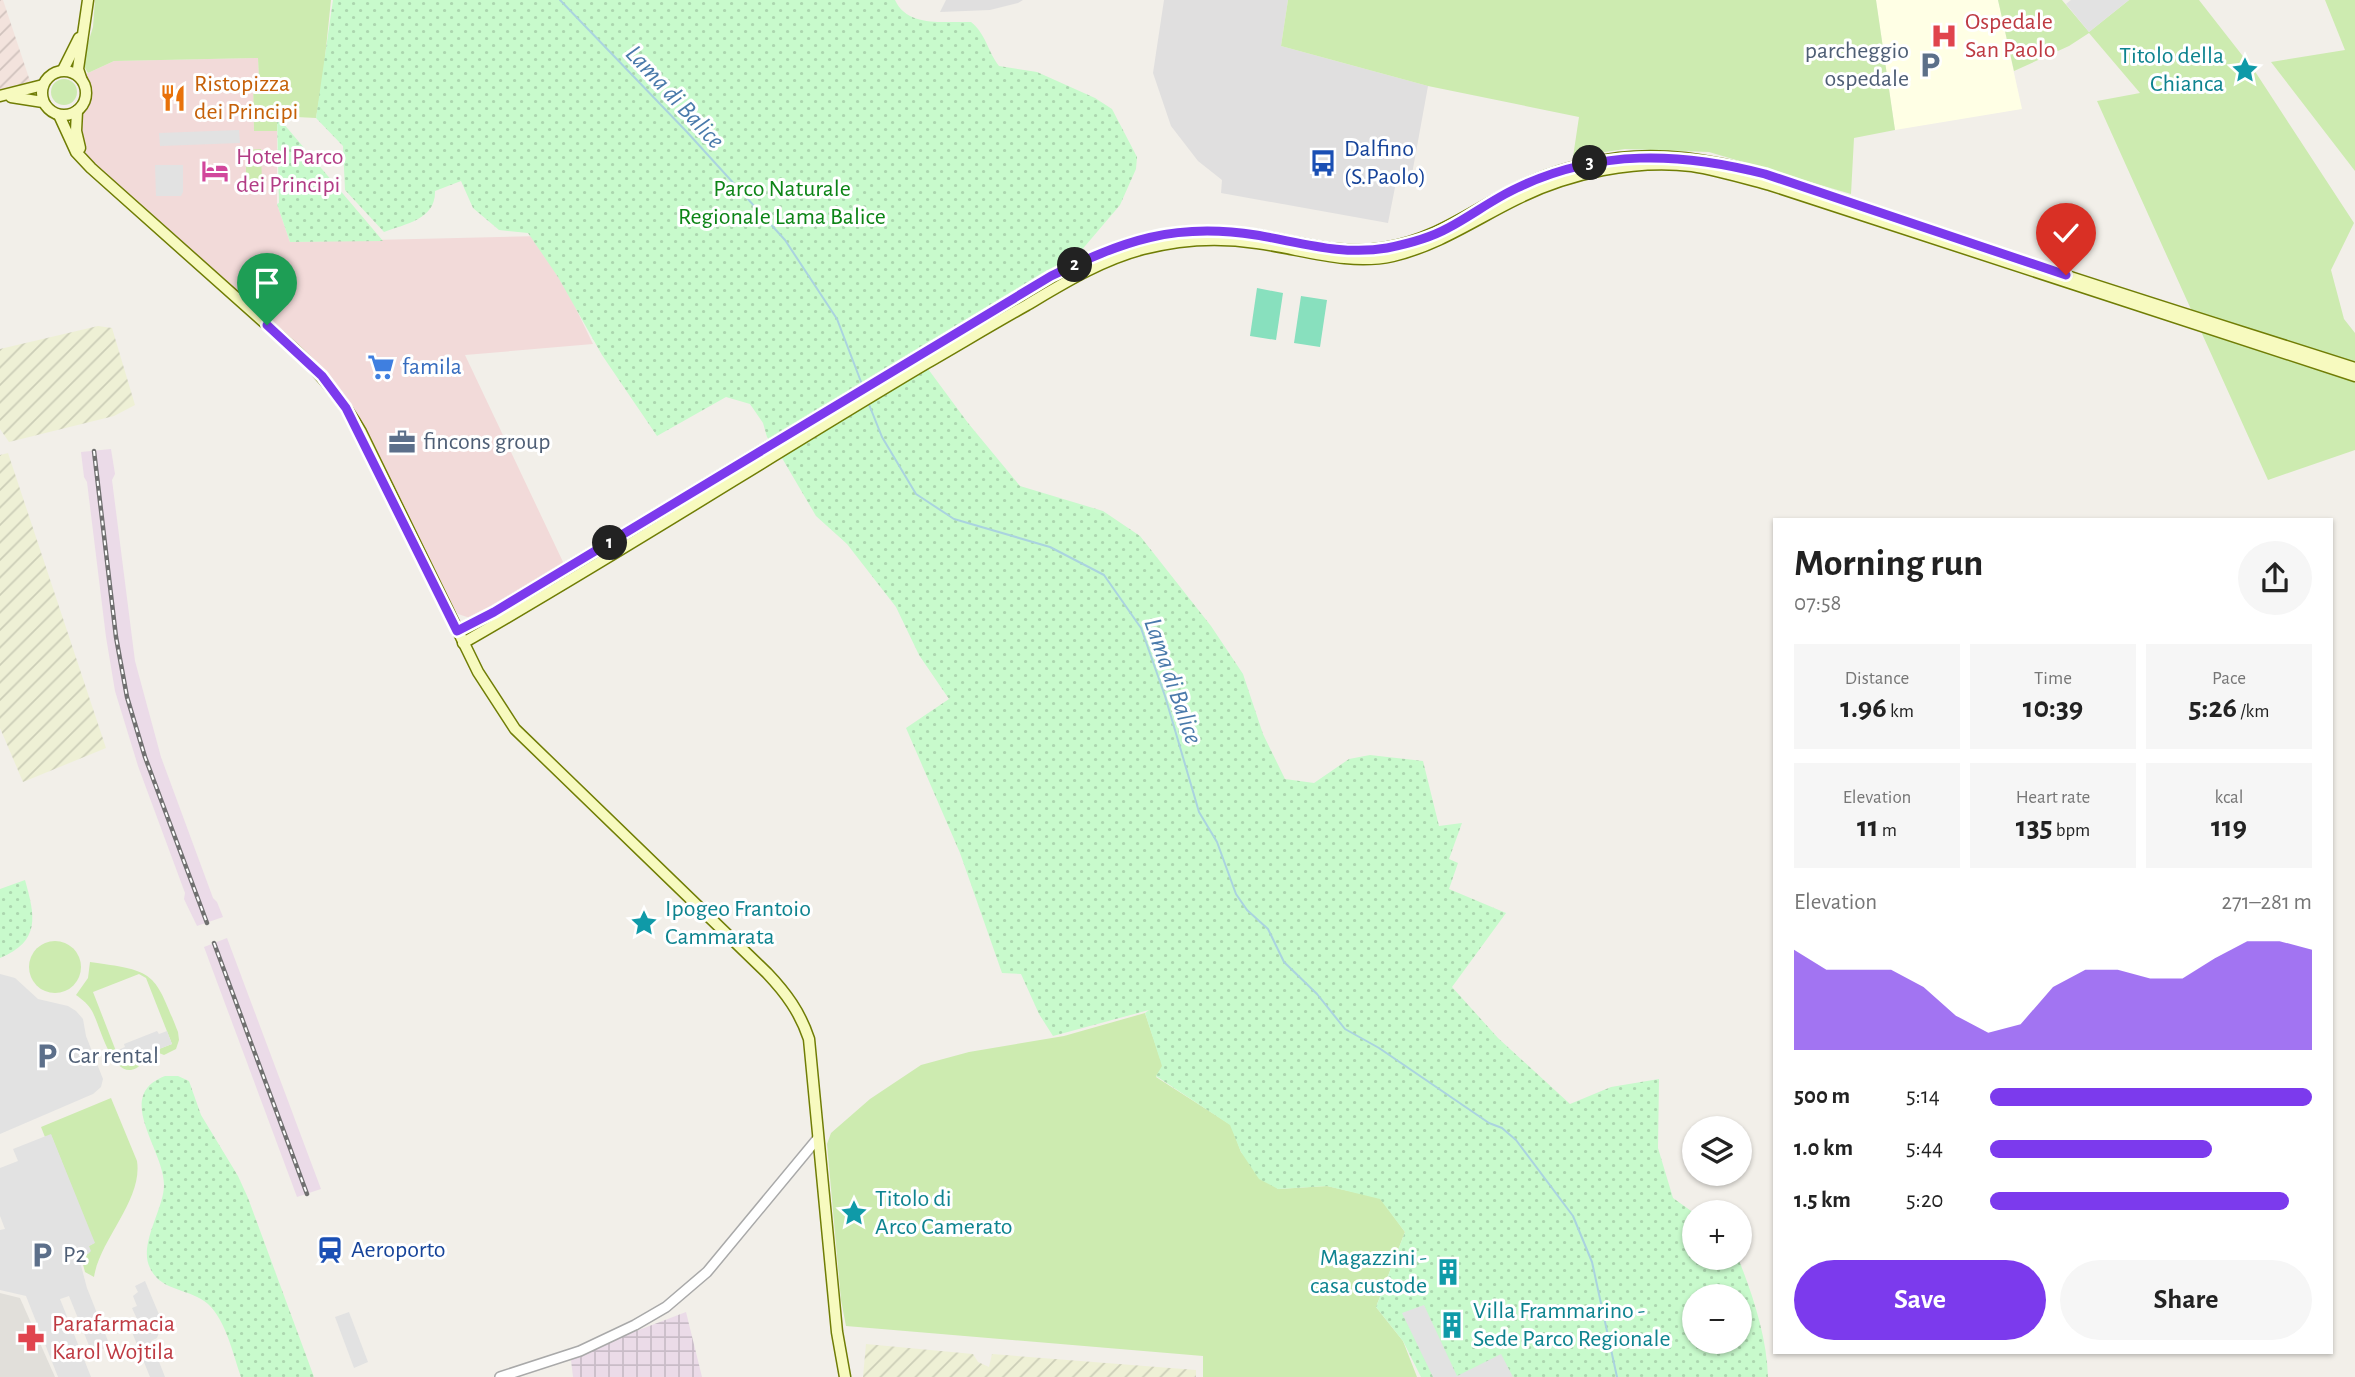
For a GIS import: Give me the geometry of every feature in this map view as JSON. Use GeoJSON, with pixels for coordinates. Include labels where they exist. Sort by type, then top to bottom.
{"type":"FeatureCollection","features":[{"type":"Feature","properties":{"kind":"main road"},"geometry":{"type":"LineString","coordinates":[[62,70],[80,36],[87,5]]}},
{"type":"Feature","properties":{"kind":"main road"},"geometry":{"type":"LineString","coordinates":[[0,96],[43,102],[59,115],[71,114],[82,106],[86,94],[78,69],[87,5]]}},
{"type":"Feature","properties":{"kind":"main road"},"geometry":{"type":"LineString","coordinates":[[43,102],[43,85],[51,74],[62,70],[81,78]]}},
{"type":"Feature","properties":{"kind":"main road"},"geometry":{"type":"LineString","coordinates":[[0,96],[43,85]]}},
{"type":"Feature","properties":{"kind":"main road"},"geometry":{"type":"LineString","coordinates":[[77,111],[76,131],[83,158]]}},
{"type":"Feature","properties":{"kind":"main road"},"geometry":{"type":"LineString","coordinates":[[59,115],[73,146],[111,187],[294,349],[333,390],[361,432],[457,631],[493,699],[515,729],[758,964],[791,1000],[809,1039],[837,1332],[845,1377]]}},
{"type":"Feature","properties":{"kind":"main road"},"geometry":{"type":"LineString","coordinates":[[463,643],[932,354],[1051,276],[1112,247],[1140,239],[1197,230],[1255,235],[1327,249],[1385,248],[1445,230],[1516,188],[1552,173],[1584,164],[1623,158],[1715,162],[1765,174],[1983,248],[2355,368]]}},
{"type":"Feature","properties":{"kind":"main road"},"geometry":{"type":"LineString","coordinates":[[932,354],[1082,274],[1117,257],[1146,248],[1201,239],[1228,239],[1329,256],[1367,259],[1390,256],[1450,236],[1521,196],[1557,183],[1625,167],[1667,164],[1731,174],[1806,196],[1972,253],[2355,376]]}},
{"type":"Feature","properties":{"kind":"main road"},"geometry":{"type":"LineString","coordinates":[[457,631],[790,440]]}},
{"type":"Feature","properties":{"kind":"street"},"geometry":{"type":"LineString","coordinates":[[500,1377],[580,1351],[666,1307],[707,1272],[818,1138]]}},
{"type":"Feature","properties":{"kind":"shaded area"},"geometry":{"type":"Polygon","coordinates":[[[0,0],[3,0],[31,84],[0,91],[0,0]]]}},
{"type":"Feature","properties":{"kind":"shaded area"},"geometry":{"type":"Polygon","coordinates":[[[946,0],[1023,0],[990,10],[940,12],[946,0]]]}},
{"type":"Feature","properties":{"kind":"shaded area"},"geometry":{"type":"Polygon","coordinates":[[[1164,0],[1288,0],[1281,46],[1428,86],[1412,174],[1398,172],[1388,223],[1221,193],[1222,180],[1198,161],[1171,126],[1153,73],[1164,0]]]}},
{"type":"Feature","properties":{"kind":"shaded area","name":"Ospedale San Paolo"},"geometry":{"type":"Polygon","coordinates":[[[1876,0],[1998,0],[2022,109],[1895,130],[1876,0]]]}},
{"type":"Feature","properties":{"kind":"shaded area"},"geometry":{"type":"Polygon","coordinates":[[[2071,0],[2129,0],[2089,32],[2066,4],[2071,0]]]}},
{"type":"Feature","properties":{"kind":"shaded area"},"geometry":{"type":"Polygon","coordinates":[[[258,58],[259,80],[253,80],[254,131],[277,131],[277,204],[290,242],[541,236],[593,344],[465,355],[564,564],[483,613],[470,618],[458,614],[452,606],[369,437],[338,387],[316,363],[95,166],[82,147],[78,133],[81,112],[92,93],[86,74],[114,61],[258,58]]]}},
{"type":"Feature","properties":{"kind":"shaded area"},"geometry":{"type":"Polygon","coordinates":[[[239,130],[240,143],[160,146],[159,133],[239,130]]]}},
{"type":"Feature","properties":{"kind":"shaded area"},"geometry":{"type":"Polygon","coordinates":[[[155,165],[183,165],[181,196],[156,196],[155,165]]]}},
{"type":"Feature","properties":{"kind":"shaded area"},"geometry":{"type":"Polygon","coordinates":[[[98,326],[112,328],[135,405],[114,416],[9,442],[0,429],[0,349],[98,326]]]}},
{"type":"Feature","properties":{"kind":"shaded area"},"geometry":{"type":"Polygon","coordinates":[[[111,449],[115,474],[112,480],[135,661],[161,757],[213,898],[223,917],[197,926],[184,899],[185,893],[138,766],[115,691],[81,452],[111,449]]]}},
{"type":"Feature","properties":{"kind":"shaded area"},"geometry":{"type":"Polygon","coordinates":[[[8,453],[106,748],[23,782],[0,728],[0,455],[8,453]]]}},
{"type":"Feature","properties":{"kind":"shaded area"},"geometry":{"type":"Polygon","coordinates":[[[227,938],[321,1189],[297,1197],[204,947],[227,938]]]}},
{"type":"Feature","properties":{"kind":"shaded area","name":"Car rental"},"geometry":{"type":"Polygon","coordinates":[[[0,974],[15,978],[38,999],[68,1006],[76,1011],[83,1019],[86,1036],[103,1079],[101,1087],[93,1094],[0,1134],[0,974]]]}},
{"type":"Feature","properties":{"kind":"shaded area"},"geometry":{"type":"Polygon","coordinates":[[[157,1031],[159,1034],[167,1031],[172,1044],[121,1064],[116,1051],[125,1047],[124,1044],[157,1031]]]}},
{"type":"Feature","properties":{"kind":"shaded area","name":"P2"},"geometry":{"type":"Polygon","coordinates":[[[51,1134],[95,1243],[89,1246],[89,1253],[79,1258],[87,1288],[110,1346],[92,1353],[69,1296],[60,1299],[91,1377],[58,1377],[26,1296],[0,1290],[0,1230],[5,1229],[0,1216],[0,1168],[18,1161],[13,1149],[51,1134]]]}},
{"type":"Feature","properties":{"kind":"shaded area"},"geometry":{"type":"Polygon","coordinates":[[[145,1281],[163,1324],[158,1326],[160,1330],[157,1338],[151,1341],[165,1377],[150,1377],[128,1322],[137,1319],[132,1308],[137,1306],[133,1296],[138,1292],[135,1286],[145,1281]]]}},
{"type":"Feature","properties":{"kind":"shaded area"},"geometry":{"type":"Polygon","coordinates":[[[0,1293],[20,1298],[55,1377],[0,1377],[0,1293]]]}},
{"type":"Feature","properties":{"kind":"shaded area"},"geometry":{"type":"Polygon","coordinates":[[[1424,1305],[1457,1376],[1501,1354],[1513,1377],[1433,1377],[1402,1313],[1424,1305]]]}},
{"type":"Feature","properties":{"kind":"shaded area"},"geometry":{"type":"Polygon","coordinates":[[[349,1312],[368,1362],[354,1368],[335,1317],[349,1312]]]}},
{"type":"Feature","properties":{"kind":"shaded area"},"geometry":{"type":"Polygon","coordinates":[[[686,1312],[702,1377],[573,1377],[571,1360],[686,1312]]]}},
{"type":"Feature","properties":{"kind":"shaded area"},"geometry":{"type":"Polygon","coordinates":[[[866,1344],[973,1354],[978,1362],[989,1367],[992,1354],[1196,1370],[1196,1377],[863,1377],[866,1344]]]}},
{"type":"Feature","properties":{"kind":"green space"},"geometry":{"type":"Polygon","coordinates":[[[95,0],[331,0],[316,118],[277,116],[277,131],[254,131],[253,80],[259,80],[258,58],[114,61],[88,73],[82,63],[93,27],[95,0]]]}},
{"type":"Feature","properties":{"kind":"green space","name":"Parco Naturale Regionale Lama Balice"},"geometry":{"type":"Polygon","coordinates":[[[333,0],[895,0],[901,9],[918,19],[971,22],[980,32],[999,66],[1037,72],[1095,98],[1112,109],[1137,157],[1136,169],[1120,205],[1080,252],[972,316],[917,354],[968,423],[1020,486],[1103,511],[1140,536],[1211,626],[1243,674],[1263,734],[1285,779],[1314,783],[1349,759],[1370,755],[1423,761],[1439,826],[1462,823],[1449,859],[1458,863],[1449,889],[1506,913],[1452,987],[1498,1038],[1570,1104],[1611,1087],[1659,1079],[1658,1148],[1673,1198],[1682,1204],[1682,1270],[1743,1270],[1748,1284],[1682,1284],[1682,1354],[1752,1354],[1752,1297],[1765,1347],[1768,1377],[1421,1377],[1403,1341],[1376,1307],[1405,1232],[1380,1199],[1327,1186],[1278,1189],[1259,1179],[1241,1152],[1230,1125],[1156,1076],[1162,1066],[1145,1013],[1149,1010],[1053,1036],[1039,1014],[1021,974],[1002,973],[960,853],[906,728],[949,699],[919,655],[896,607],[847,544],[816,516],[767,437],[763,423],[750,404],[726,397],[657,436],[602,355],[558,277],[528,233],[499,230],[473,208],[461,181],[435,191],[431,208],[418,219],[384,232],[345,190],[343,146],[316,118],[333,0]]]}},
{"type":"Feature","properties":{"kind":"green space"},"geometry":{"type":"Polygon","coordinates":[[[1288,0],[1876,0],[1895,130],[1854,138],[1851,194],[1709,152],[1625,149],[1573,157],[1579,117],[1428,86],[1281,46],[1288,0]]]}},
{"type":"Feature","properties":{"kind":"green space"},"geometry":{"type":"Polygon","coordinates":[[[1998,0],[2062,0],[2089,32],[2129,0],[2199,0],[2256,73],[2354,223],[2331,270],[2344,319],[2355,333],[2355,450],[2268,480],[2097,101],[2140,93],[2089,33],[2069,46],[2014,71],[1998,0]]]}},
{"type":"Feature","properties":{"kind":"green space"},"geometry":{"type":"Polygon","coordinates":[[[2325,0],[2355,0],[2355,171],[2271,62],[2345,50],[2325,0]]]}},
{"type":"Feature","properties":{"kind":"green space"},"geometry":{"type":"Polygon","coordinates":[[[64,79],[73,83],[77,92],[73,101],[64,105],[55,101],[51,92],[55,83],[64,79]]]}},
{"type":"Feature","properties":{"kind":"green space"},"geometry":{"type":"Polygon","coordinates":[[[277,116],[383,241],[290,242],[277,204],[277,116]]]}},
{"type":"Feature","properties":{"kind":"green space"},"geometry":{"type":"Polygon","coordinates":[[[261,149],[262,186],[246,186],[246,150],[261,149]]]}},
{"type":"Feature","properties":{"kind":"green space"},"geometry":{"type":"Polygon","coordinates":[[[1257,288],[1283,293],[1276,340],[1250,336],[1257,288]]]}},
{"type":"Feature","properties":{"kind":"green space"},"geometry":{"type":"Polygon","coordinates":[[[1301,296],[1327,300],[1320,347],[1294,343],[1301,296]]]}},
{"type":"Feature","properties":{"kind":"green space"},"geometry":{"type":"Polygon","coordinates":[[[25,880],[31,905],[32,926],[23,944],[0,958],[0,889],[25,880]]]}},
{"type":"Feature","properties":{"kind":"green space"},"geometry":{"type":"Polygon","coordinates":[[[55,941],[65,943],[73,949],[79,957],[79,977],[73,985],[65,991],[55,993],[45,991],[37,985],[31,977],[29,967],[31,957],[37,949],[45,943],[55,941]]]}},
{"type":"Feature","properties":{"kind":"green space"},"geometry":{"type":"Polygon","coordinates":[[[90,962],[128,968],[150,978],[163,997],[178,1032],[176,1049],[164,1055],[154,1051],[172,1044],[146,978],[139,974],[93,992],[121,1064],[145,1055],[140,1065],[131,1070],[117,1064],[92,1011],[76,995],[88,978],[90,962]]]}},
{"type":"Feature","properties":{"kind":"green space"},"geometry":{"type":"Polygon","coordinates":[[[1145,1013],[1163,1067],[1156,1077],[1231,1125],[1241,1152],[1278,1189],[1327,1186],[1380,1198],[1405,1232],[1376,1307],[1403,1341],[1417,1377],[1203,1377],[1203,1356],[846,1326],[841,1300],[827,1144],[831,1133],[870,1099],[921,1065],[969,1052],[1064,1036],[1145,1013]]]}},
{"type":"Feature","properties":{"kind":"green space"},"geometry":{"type":"Polygon","coordinates":[[[165,1076],[178,1076],[189,1081],[201,1115],[238,1176],[314,1377],[241,1377],[228,1338],[214,1311],[201,1299],[161,1282],[150,1268],[147,1249],[164,1185],[162,1171],[145,1125],[143,1096],[150,1085],[165,1076]]]}},
{"type":"Feature","properties":{"kind":"green space"},"geometry":{"type":"Polygon","coordinates":[[[111,1098],[137,1161],[137,1176],[128,1205],[104,1248],[94,1277],[85,1272],[81,1257],[89,1253],[89,1246],[94,1243],[51,1135],[45,1137],[41,1127],[111,1098]]]}},
{"type":"Feature","properties":{"kind":"waterway","name":"Lama di Balice"},"geometry":{"type":"LineString","coordinates":[[560,0],[687,132],[785,240],[837,319],[863,387]]}},
{"type":"Feature","properties":{"kind":"waterway","name":"Lama di Balice"},"geometry":{"type":"LineString","coordinates":[[868,402],[882,437],[916,494],[954,519],[1050,547],[1104,575],[1141,628],[1165,696],[1199,812],[1217,842],[1236,894],[1247,910],[1268,929],[1284,962],[1317,994],[1345,1029],[1379,1048],[1489,1123],[1502,1128],[1516,1140],[1573,1216],[1592,1262],[1617,1377]]}},
{"type":"Feature","properties":{"kind":"railway"},"geometry":{"type":"LineString","coordinates":[[94,451],[116,637],[127,697],[145,757],[207,923]]}},
{"type":"Feature","properties":{"kind":"railway"},"geometry":{"type":"LineString","coordinates":[[214,943],[307,1194]]}},
{"type":"Feature","properties":{"kind":"place","name":"Ospedale San Paolo"},"geometry":{"type":"Point","coordinates":[1944,36]}},
{"type":"Feature","properties":{"kind":"place","name":"parcheggio ospedale"},"geometry":{"type":"Point","coordinates":[1930,65]}},
{"type":"Feature","properties":{"kind":"place","name":"Titolo della Chianca"},"geometry":{"type":"Point","coordinates":[2245,70]}},
{"type":"Feature","properties":{"kind":"place","name":"Ristopizza dei Principi"},"geometry":{"type":"Point","coordinates":[173,98]}},
{"type":"Feature","properties":{"kind":"place","name":"Dalfino (S.Paolo)"},"geometry":{"type":"Point","coordinates":[1323,163]}},
{"type":"Feature","properties":{"kind":"place","name":"Hotel Parco dei Principi"},"geometry":{"type":"Point","coordinates":[215,171]}},
{"type":"Feature","properties":{"kind":"place","name":"famila"},"geometry":{"type":"Point","coordinates":[381,367]}},
{"type":"Feature","properties":{"kind":"place","name":"fincons group"},"geometry":{"type":"Point","coordinates":[402,442]}},
{"type":"Feature","properties":{"kind":"place","name":"Ipogeo Frantoio Cammarata"},"geometry":{"type":"Point","coordinates":[644,923]}},
{"type":"Feature","properties":{"kind":"place","name":"Car rental"},"geometry":{"type":"Point","coordinates":[47,1056]}},
{"type":"Feature","properties":{"kind":"place","name":"Titolo di Arco Camerato"},"geometry":{"type":"Point","coordinates":[854,1213]}},
{"type":"Feature","properties":{"kind":"place","name":"Aeroporto"},"geometry":{"type":"Point","coordinates":[330,1250]}},
{"type":"Feature","properties":{"kind":"place","name":"P2"},"geometry":{"type":"Point","coordinates":[42,1255]}},
{"type":"Feature","properties":{"kind":"place","name":"Magazzini - casa custode"},"geometry":{"type":"Point","coordinates":[1448,1272]}},
{"type":"Feature","properties":{"kind":"place","name":"Villa Frammarino - Sede Parco Regionale"},"geometry":{"type":"Point","coordinates":[1452,1325]}},
{"type":"Feature","properties":{"kind":"place","name":"Parafarmacia Karol Wojtila"},"geometry":{"type":"Point","coordinates":[31,1338]}},
{"type":"Feature","properties":{"kind":"route"},"geometry":{"type":"LineString","coordinates":[[267,325],[322,376],[361,432],[457,631],[494,612],[1051,276],[1112,247],[1140,239],[1197,230],[1255,235],[1327,249],[1385,248],[1445,230],[1516,188],[1552,173],[1584,164],[1623,158],[1690,158],[1765,174],[2066,275]]}}]}
